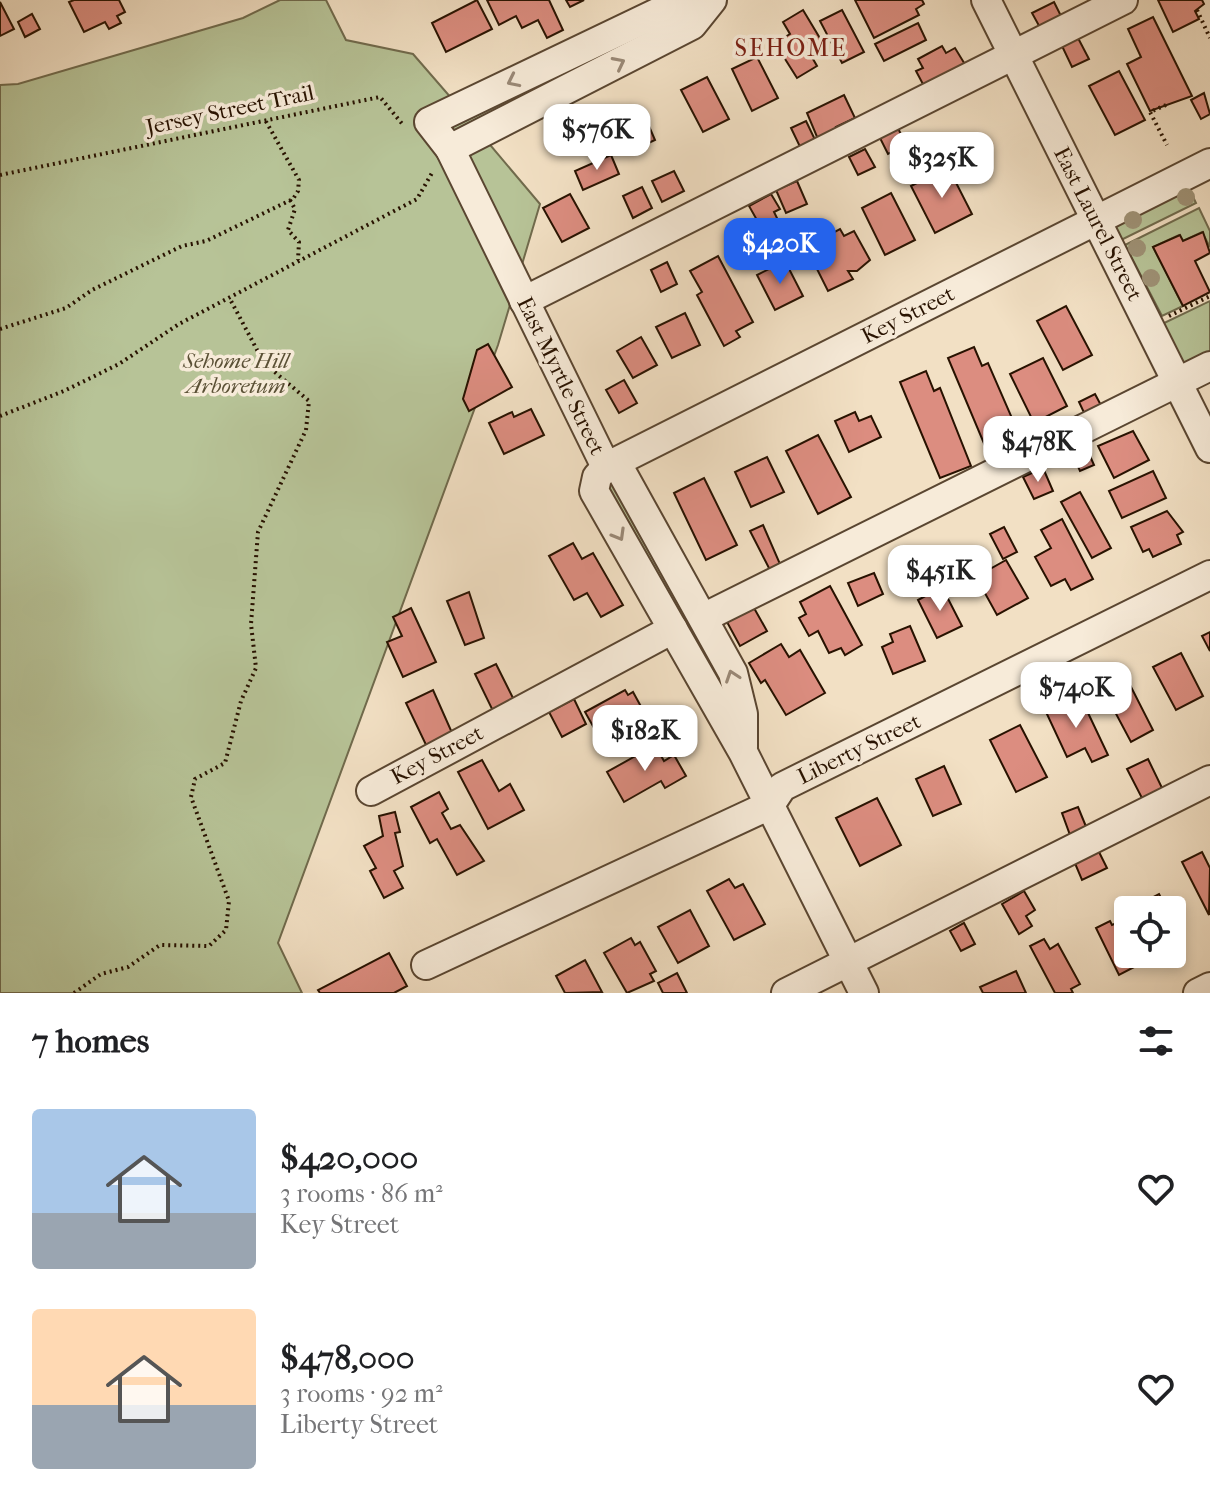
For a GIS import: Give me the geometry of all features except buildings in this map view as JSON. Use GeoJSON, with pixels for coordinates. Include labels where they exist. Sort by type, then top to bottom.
{"type":"FeatureCollection","features":[{"type":"Feature","properties":{"kind":"street"},"geometry":{"type":"LineString","coordinates":[[419,127],[684,0]]}},
{"type":"Feature","properties":{"kind":"street"},"geometry":{"type":"LineString","coordinates":[[443,157],[692,25],[712,0]]}},
{"type":"Feature","properties":{"kind":"street","name":"East Laurel Street"},"geometry":{"type":"LineString","coordinates":[[986,0],[1210,448]]}},
{"type":"Feature","properties":{"kind":"street"},"geometry":{"type":"LineString","coordinates":[[524,301],[1123,0]]}},
{"type":"Feature","properties":{"kind":"street","name":"East Myrtle Street"},"geometry":{"type":"LineString","coordinates":[[419,127],[443,157],[611,465],[705,617],[733,673],[743,714],[743,752]]}},
{"type":"Feature","properties":{"kind":"street","name":"Key Street"},"geometry":{"type":"LineString","coordinates":[[611,465],[1210,163]]}},
{"type":"Feature","properties":{"kind":"street"},"geometry":{"type":"LineString","coordinates":[[705,617],[1210,366]]}},
{"type":"Feature","properties":{"kind":"street","name":"East Myrtle Street"},"geometry":{"type":"LineString","coordinates":[[611,465],[597,477],[594,491],[743,752],[864,993]]}},
{"type":"Feature","properties":{"kind":"street","name":"Liberty Street"},"geometry":{"type":"LineString","coordinates":[[426,965],[770,805],[782,787],[1210,575]]}},
{"type":"Feature","properties":{"kind":"street","name":"Key Street"},"geometry":{"type":"LineString","coordinates":[[371,791],[673,629]]}},
{"type":"Feature","properties":{"kind":"street"},"geometry":{"type":"LineString","coordinates":[[786,993],[1210,780]]}},
{"type":"Feature","properties":{"kind":"street"},"geometry":{"type":"LineString","coordinates":[[1198,993],[1210,987]]}},
{"type":"Feature","properties":{"kind":"path"},"geometry":{"type":"LineString","coordinates":[[1197,10],[1210,38]]}},
{"type":"Feature","properties":{"kind":"path","name":"Jersey Street Trail"},"geometry":{"type":"LineString","coordinates":[[0,175],[219,132],[264,118],[380,97],[419,127]]}},
{"type":"Feature","properties":{"kind":"path"},"geometry":{"type":"LineString","coordinates":[[1166,105],[1150,112],[1167,145]]}},
{"type":"Feature","properties":{"kind":"path"},"geometry":{"type":"LineString","coordinates":[[0,329],[66,308],[92,290],[182,246],[206,241],[290,200],[298,191],[299,180],[264,118]]}},
{"type":"Feature","properties":{"kind":"path"},"geometry":{"type":"LineString","coordinates":[[0,416],[64,391],[119,364],[179,324],[417,199],[443,157]]}},
{"type":"Feature","properties":{"kind":"path"},"geometry":{"type":"LineString","coordinates":[[290,200],[295,209],[288,230],[299,242],[298,260]]}},
{"type":"Feature","properties":{"kind":"path"},"geometry":{"type":"LineString","coordinates":[[1184,309],[1210,296]]}},
{"type":"Feature","properties":{"kind":"path"},"geometry":{"type":"LineString","coordinates":[[74,993],[101,974],[128,967],[160,945],[209,946],[226,930],[229,901],[191,797],[195,779],[225,763],[241,701],[256,668],[251,624],[258,532],[306,430],[309,401],[264,363],[230,299]]}},
{"type":"Feature","properties":{"kind":"green space","name":"Sehome Hill Arboretum"},"geometry":{"type":"Polygon","coordinates":[[[280,0],[326,0],[346,40],[413,54],[465,114],[679,20],[475,127],[540,204],[498,345],[278,943],[302,993],[0,993],[0,85],[18,84],[243,18],[280,0]]]}},
{"type":"Feature","properties":{"kind":"green space"},"geometry":{"type":"Polygon","coordinates":[[[1187,184],[1196,203],[1115,243],[1112,225],[1187,184]]]}},
{"type":"Feature","properties":{"kind":"green space"},"geometry":{"type":"Polygon","coordinates":[[[1199,208],[1210,231],[1210,247],[1202,232],[1183,241],[1179,235],[1153,247],[1183,306],[1162,316],[1125,245],[1199,208]]]}},
{"type":"Feature","properties":{"kind":"green space"},"geometry":{"type":"Polygon","coordinates":[[[1210,301],[1210,359],[1186,369],[1160,325],[1210,301]]]}},
{"type":"Feature","properties":{"kind":"green space"},"geometry":{"type":"Polygon","coordinates":[[[607,472],[718,655],[736,712],[602,493],[607,472]]]}},
{"type":"Feature","properties":{"kind":"district","name":"SEHOME"},"geometry":{"type":"Point","coordinates":[791,48]}}]}
